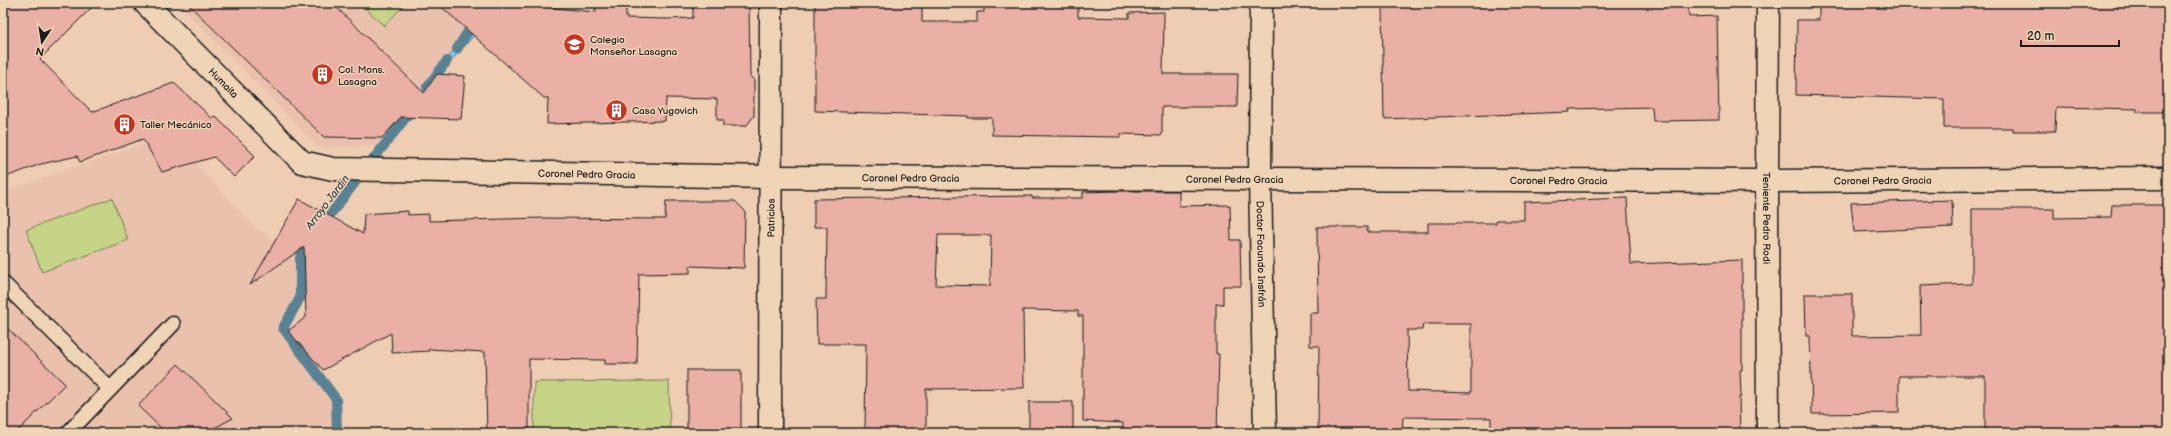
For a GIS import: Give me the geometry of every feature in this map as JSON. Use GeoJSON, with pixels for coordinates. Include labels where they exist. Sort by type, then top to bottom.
{"type":"FeatureCollection","features":[{"type":"Feature","properties":{"kind":"street","name":"Humaita"},"geometry":{"type":"LineString","coordinates":[[145,3],[302,162]]}},
{"type":"Feature","properties":{"kind":"street","name":"Patricios"},"geometry":{"type":"LineString","coordinates":[[770,433],[769,177],[771,3]]}},
{"type":"Feature","properties":{"kind":"street","name":"Doctor Facundo Insfrán"},"geometry":{"type":"LineString","coordinates":[[1261,3],[1260,178],[1265,433]]}},
{"type":"Feature","properties":{"kind":"street","name":"Teniente Pedro Rodi"},"geometry":{"type":"LineString","coordinates":[[1768,3],[1766,181],[1768,433]]}},
{"type":"Feature","properties":{"kind":"street","name":"Coronel Pedro Gracia"},"geometry":{"type":"LineString","coordinates":[[302,162],[333,169],[769,177],[1766,181],[2168,178]]}},
{"type":"Feature","properties":{"kind":"lane"},"geometry":{"type":"LineString","coordinates":[[3,283],[110,389]]}},
{"type":"Feature","properties":{"kind":"lane"},"geometry":{"type":"LineString","coordinates":[[68,433],[173,324]]}},
{"type":"Feature","properties":{"kind":"shaded area"},"geometry":{"type":"Polygon","coordinates":[[[178,3],[492,3],[452,50],[380,146],[318,147],[178,3]]]}},
{"type":"Feature","properties":{"kind":"shaded area"},"geometry":{"type":"Polygon","coordinates":[[[169,135],[255,227],[282,245],[295,259],[297,298],[279,328],[321,377],[334,400],[335,433],[3,433],[3,192],[169,135]]]}},
{"type":"Feature","properties":{"kind":"green space"},"geometry":{"type":"Polygon","coordinates":[[[360,3],[406,3],[384,26],[360,3]]]}},
{"type":"Feature","properties":{"kind":"green space"},"geometry":{"type":"Polygon","coordinates":[[[112,198],[128,240],[42,272],[26,230],[112,198]]]}},
{"type":"Feature","properties":{"kind":"green space"},"geometry":{"type":"Polygon","coordinates":[[[669,381],[670,433],[534,433],[534,382],[669,381]]]}},
{"type":"Feature","properties":{"kind":"water"},"geometry":{"type":"Polygon","coordinates":[[[494,3],[480,29],[444,69],[438,72],[406,117],[403,127],[391,142],[384,142],[453,51],[494,3]]]}},
{"type":"Feature","properties":{"kind":"building"},"geometry":{"type":"Polygon","coordinates":[[[3,3],[96,3],[40,59],[92,112],[174,83],[212,118],[215,116],[255,156],[234,177],[214,157],[162,172],[143,139],[80,162],[77,156],[41,164],[3,178],[3,3]]]}},
{"type":"Feature","properties":{"kind":"building","name":"Col. Mons. Lasagna"},"geometry":{"type":"Polygon","coordinates":[[[187,3],[332,3],[424,93],[437,74],[465,76],[461,119],[401,117],[382,138],[324,137],[187,3]]]}},
{"type":"Feature","properties":{"kind":"building"},"geometry":{"type":"Polygon","coordinates":[[[437,3],[545,3],[545,7],[596,12],[595,3],[626,3],[626,18],[667,19],[693,18],[693,3],[749,3],[750,76],[754,80],[754,116],[746,126],[723,126],[723,120],[717,120],[717,99],[666,98],[665,121],[547,124],[548,98],[544,98],[437,3]]]}},
{"type":"Feature","properties":{"kind":"building"},"geometry":{"type":"Polygon","coordinates":[[[815,3],[922,3],[922,22],[977,22],[977,12],[984,12],[984,3],[1078,3],[1078,17],[1129,18],[1129,13],[1164,12],[1163,74],[1238,74],[1237,107],[1162,107],[1162,135],[1120,134],[1120,137],[992,135],[992,118],[815,111],[815,3]]]}},
{"type":"Feature","properties":{"kind":"building"},"geometry":{"type":"Polygon","coordinates":[[[1382,3],[1688,3],[1689,17],[1717,16],[1719,120],[1653,121],[1652,107],[1569,109],[1570,112],[1384,119],[1382,3]]]}},
{"type":"Feature","properties":{"kind":"building"},"geometry":{"type":"Polygon","coordinates":[[[1819,3],[2168,3],[2168,112],[2137,112],[2137,109],[2056,107],[2055,131],[2013,131],[2013,128],[1944,128],[1944,99],[1796,95],[1797,20],[1819,20],[1819,3]]]}},
{"type":"Feature","properties":{"kind":"building"},"geometry":{"type":"Polygon","coordinates":[[[1179,191],[1179,206],[1230,205],[1231,240],[1240,240],[1241,286],[1223,286],[1223,304],[1216,304],[1216,354],[1219,354],[1217,433],[1123,433],[1123,423],[1083,421],[1083,316],[1078,316],[1078,311],[1023,310],[1024,388],[926,389],[926,433],[865,433],[866,344],[817,344],[816,299],[826,299],[827,227],[814,227],[814,199],[1032,196],[1032,198],[1083,198],[1083,192],[1179,191]],[[938,235],[936,285],[990,286],[991,235],[938,235]]]}},
{"type":"Feature","properties":{"kind":"building"},"geometry":{"type":"Polygon","coordinates":[[[1627,198],[1631,264],[1742,260],[1742,370],[1740,370],[1741,397],[1739,397],[1740,433],[1491,433],[1491,418],[1403,417],[1402,433],[1318,433],[1319,346],[1310,346],[1310,313],[1318,313],[1317,227],[1367,227],[1367,232],[1428,232],[1428,223],[1496,223],[1496,220],[1524,220],[1524,202],[1627,198]],[[1423,324],[1422,330],[1407,330],[1408,391],[1471,393],[1471,324],[1423,324]]]}},
{"type":"Feature","properties":{"kind":"building"},"geometry":{"type":"Polygon","coordinates":[[[299,199],[363,234],[364,214],[408,211],[408,215],[429,214],[429,221],[543,218],[665,219],[666,201],[735,201],[745,211],[744,268],[690,266],[690,273],[639,274],[637,364],[605,364],[605,360],[529,359],[529,433],[487,433],[485,352],[429,349],[429,351],[392,353],[391,333],[323,370],[288,331],[306,317],[304,247],[250,285],[299,199]]]}},
{"type":"Feature","properties":{"kind":"building"},"geometry":{"type":"Polygon","coordinates":[[[1952,200],[1953,227],[1854,232],[1851,203],[1952,200]]]}},
{"type":"Feature","properties":{"kind":"building"},"geometry":{"type":"Polygon","coordinates":[[[2112,205],[2168,205],[2168,433],[1985,433],[1985,376],[1899,376],[1899,413],[1812,414],[1810,336],[1806,336],[1805,294],[1852,294],[1852,336],[1921,335],[1920,286],[1972,284],[1972,209],[2054,209],[2054,218],[2111,217],[2112,205]]]}},
{"type":"Feature","properties":{"kind":"building"},"geometry":{"type":"Polygon","coordinates":[[[3,324],[65,384],[16,433],[3,433],[3,324]]]}},
{"type":"Feature","properties":{"kind":"building"},"geometry":{"type":"Polygon","coordinates":[[[178,364],[233,418],[205,433],[166,433],[138,406],[178,364]]]}},
{"type":"Feature","properties":{"kind":"building"},"geometry":{"type":"Polygon","coordinates":[[[687,370],[741,370],[741,433],[687,433],[687,370]]]}},
{"type":"Feature","properties":{"kind":"building"},"geometry":{"type":"Polygon","coordinates":[[[1029,402],[1073,402],[1073,433],[1029,433],[1029,402]]]}},
{"type":"Feature","properties":{"kind":"waterway","name":"Arroyo Jardin"},"geometry":{"type":"LineString","coordinates":[[457,49],[477,17],[492,3]]}},
{"type":"Feature","properties":{"kind":"waterway","name":"Arroyo Jardin"},"geometry":{"type":"LineString","coordinates":[[427,87],[447,61]]}},
{"type":"Feature","properties":{"kind":"waterway","name":"Arroyo Jardin"},"geometry":{"type":"LineString","coordinates":[[322,225],[414,107]]}},
{"type":"Feature","properties":{"kind":"waterway","name":"Arroyo Jardin"},"geometry":{"type":"LineString","coordinates":[[311,240],[300,257],[300,298],[283,328],[336,399],[337,433]]}},
{"type":"Feature","properties":{"kind":"place","name":"Colegio Monseñor Lasagna"},"geometry":{"type":"Point","coordinates":[575,45]}},
{"type":"Feature","properties":{"kind":"place","name":"Col. Mons. Lasagna"},"geometry":{"type":"Point","coordinates":[322,75]}},
{"type":"Feature","properties":{"kind":"place","name":"Casa Yugovich"},"geometry":{"type":"Point","coordinates":[616,110]}},
{"type":"Feature","properties":{"kind":"place","name":"Taller Mecánico"},"geometry":{"type":"Point","coordinates":[125,124]}}]}
